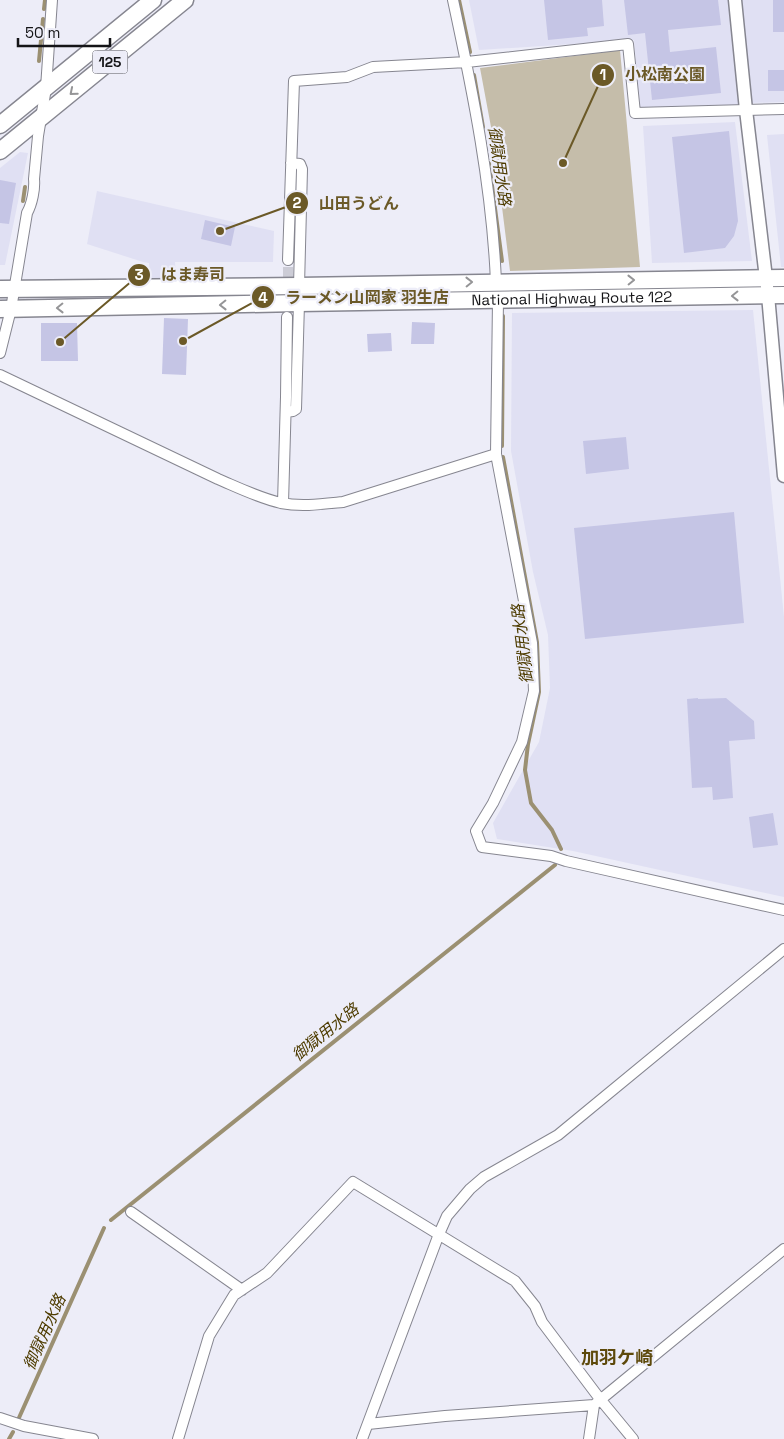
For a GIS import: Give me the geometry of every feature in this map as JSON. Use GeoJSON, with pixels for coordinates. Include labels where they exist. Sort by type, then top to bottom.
{"type":"FeatureCollection","features":[{"type":"Feature","properties":{"kind":"highway","name":"125"},"geometry":{"type":"LineString","coordinates":[[0,125],[153,0]]}},
{"type":"Feature","properties":{"kind":"highway","name":"125"},"geometry":{"type":"LineString","coordinates":[[0,151],[185,0]]}},
{"type":"Feature","properties":{"kind":"highway","name":"National Highway Route 122"},"geometry":{"type":"LineString","coordinates":[[7,289],[784,278]]}},
{"type":"Feature","properties":{"kind":"highway","name":"National Highway Route 122"},"geometry":{"type":"LineString","coordinates":[[5,309],[784,295]]}},
{"type":"Feature","properties":{"kind":"street"},"geometry":{"type":"LineString","coordinates":[[0,354],[7,289],[26,222],[34,184],[38,136],[46,88],[52,0]]}},
{"type":"Feature","properties":{"kind":"street"},"geometry":{"type":"LineString","coordinates":[[453,0],[482,145],[492,225],[496,282]]}},
{"type":"Feature","properties":{"kind":"street"},"geometry":{"type":"LineString","coordinates":[[735,0],[768,295],[784,471]]}},
{"type":"Feature","properties":{"kind":"street"},"geometry":{"type":"LineString","coordinates":[[288,260],[294,81],[346,77],[373,67],[466,62],[628,44],[635,113],[784,108]]}},
{"type":"Feature","properties":{"kind":"street"},"geometry":{"type":"LineString","coordinates":[[291,162],[300,164],[302,169],[300,286]]}},
{"type":"Feature","properties":{"kind":"street"},"geometry":{"type":"LineString","coordinates":[[498,300],[496,454],[532,642],[534,692],[522,742],[493,803],[476,831],[482,847],[551,856],[603,870],[784,910]]}},
{"type":"Feature","properties":{"kind":"street"},"geometry":{"type":"LineString","coordinates":[[286,412],[293,412],[296,409],[299,303]]}},
{"type":"Feature","properties":{"kind":"street"},"geometry":{"type":"LineString","coordinates":[[282,503],[286,412],[287,317]]}},
{"type":"Feature","properties":{"kind":"street"},"geometry":{"type":"LineString","coordinates":[[0,375],[218,479],[254,495],[282,503],[318,504],[343,502],[496,454]]}},
{"type":"Feature","properties":{"kind":"street"},"geometry":{"type":"LineString","coordinates":[[362,1439],[438,1234],[447,1216],[470,1189],[484,1177],[558,1135],[784,950]]}},
{"type":"Feature","properties":{"kind":"street"},"geometry":{"type":"LineString","coordinates":[[178,1439],[208,1336],[234,1295],[267,1273],[353,1182],[515,1281],[535,1306],[542,1322],[597,1402],[633,1439]]}},
{"type":"Feature","properties":{"kind":"street"},"geometry":{"type":"LineString","coordinates":[[131,1212],[242,1290]]}},
{"type":"Feature","properties":{"kind":"street"},"geometry":{"type":"LineString","coordinates":[[368,1424],[597,1402],[784,1250]]}},
{"type":"Feature","properties":{"kind":"street"},"geometry":{"type":"LineString","coordinates":[[589,1439],[597,1402]]}},
{"type":"Feature","properties":{"kind":"street"},"geometry":{"type":"LineString","coordinates":[[0,1418],[24,1426],[93,1439]]}},
{"type":"Feature","properties":{"kind":"shaded area"},"geometry":{"type":"Polygon","coordinates":[[[469,0],[730,0],[742,106],[640,107],[634,40],[479,50],[469,0]]]}},
{"type":"Feature","properties":{"kind":"shaded area"},"geometry":{"type":"Polygon","coordinates":[[[742,0],[784,0],[784,102],[751,103],[742,0]]]}},
{"type":"Feature","properties":{"kind":"shaded area"},"geometry":{"type":"Polygon","coordinates":[[[620,50],[640,267],[510,271],[494,143],[480,68],[620,50]]]}},
{"type":"Feature","properties":{"kind":"shaded area"},"geometry":{"type":"Polygon","coordinates":[[[735,122],[752,261],[652,263],[643,126],[735,122]]]}},
{"type":"Feature","properties":{"kind":"shaded area"},"geometry":{"type":"Polygon","coordinates":[[[784,134],[784,267],[781,267],[767,135],[784,134]]]}},
{"type":"Feature","properties":{"kind":"shaded area"},"geometry":{"type":"Polygon","coordinates":[[[20,152],[28,153],[5,265],[0,265],[0,168],[20,152]]]}},
{"type":"Feature","properties":{"kind":"shaded area"},"geometry":{"type":"Polygon","coordinates":[[[97,191],[274,231],[273,262],[175,262],[176,279],[150,279],[149,263],[87,244],[97,191]]]}},
{"type":"Feature","properties":{"kind":"shaded area"},"geometry":{"type":"Polygon","coordinates":[[[753,310],[784,617],[784,897],[573,851],[497,839],[493,823],[539,742],[550,688],[548,635],[533,572],[511,451],[512,313],[753,310]]]}},
{"type":"Feature","properties":{"kind":"building"},"geometry":{"type":"Polygon","coordinates":[[[544,0],[602,0],[604,26],[587,28],[588,36],[548,40],[544,0]]]}},
{"type":"Feature","properties":{"kind":"building"},"geometry":{"type":"Polygon","coordinates":[[[624,0],[718,0],[721,25],[668,30],[670,52],[716,47],[721,93],[652,100],[645,33],[628,35],[624,0]]]}},
{"type":"Feature","properties":{"kind":"building"},"geometry":{"type":"Polygon","coordinates":[[[773,0],[784,0],[784,32],[773,32],[773,0]]]}},
{"type":"Feature","properties":{"kind":"building"},"geometry":{"type":"Polygon","coordinates":[[[768,70],[784,70],[784,91],[768,91],[768,70]]]}},
{"type":"Feature","properties":{"kind":"building"},"geometry":{"type":"Polygon","coordinates":[[[729,131],[738,221],[734,236],[725,248],[684,253],[672,137],[729,131]]]}},
{"type":"Feature","properties":{"kind":"building"},"geometry":{"type":"Polygon","coordinates":[[[0,180],[16,183],[9,224],[0,223],[0,180]]]}},
{"type":"Feature","properties":{"kind":"building"},"geometry":{"type":"Polygon","coordinates":[[[205,220],[235,227],[231,246],[201,239],[205,220]]]}},
{"type":"Feature","properties":{"kind":"building"},"geometry":{"type":"Polygon","coordinates":[[[164,318],[188,319],[186,375],[162,374],[164,318]]]}},
{"type":"Feature","properties":{"kind":"building"},"geometry":{"type":"Polygon","coordinates":[[[412,322],[435,323],[434,344],[411,344],[412,322]]]}},
{"type":"Feature","properties":{"kind":"building"},"geometry":{"type":"Polygon","coordinates":[[[41,323],[77,323],[78,361],[41,361],[41,323]]]}},
{"type":"Feature","properties":{"kind":"building"},"geometry":{"type":"Polygon","coordinates":[[[391,333],[392,351],[368,352],[367,334],[391,333]]]}},
{"type":"Feature","properties":{"kind":"building"},"geometry":{"type":"Polygon","coordinates":[[[626,437],[629,469],[586,474],[583,441],[626,437]]]}},
{"type":"Feature","properties":{"kind":"building"},"geometry":{"type":"Polygon","coordinates":[[[734,512],[744,623],[585,639],[574,528],[734,512]]]}},
{"type":"Feature","properties":{"kind":"building"},"geometry":{"type":"Polygon","coordinates":[[[726,698],[754,721],[755,739],[729,741],[733,798],[713,800],[712,787],[692,788],[687,699],[726,698]]]}},
{"type":"Feature","properties":{"kind":"building"},"geometry":{"type":"Polygon","coordinates":[[[773,813],[778,845],[753,848],[749,817],[773,813]]]}},
{"type":"Feature","properties":{"kind":"waterway"},"geometry":{"type":"LineString","coordinates":[[44,9],[45,0]]}},
{"type":"Feature","properties":{"kind":"waterway","name":"御獄用水路"},"geometry":{"type":"LineString","coordinates":[[459,0],[470,52]]}},
{"type":"Feature","properties":{"kind":"waterway"},"geometry":{"type":"LineString","coordinates":[[39,61],[43,19]]}},
{"type":"Feature","properties":{"kind":"waterway","name":"御獄用水路"},"geometry":{"type":"LineString","coordinates":[[474,75],[483,127]]}},
{"type":"Feature","properties":{"kind":"waterway","name":"御獄用水路"},"geometry":{"type":"LineString","coordinates":[[489,163],[502,261]]}},
{"type":"Feature","properties":{"kind":"waterway"},"geometry":{"type":"LineString","coordinates":[[23,201],[25,187]]}},
{"type":"Feature","properties":{"kind":"waterway","name":"御獄用水路"},"geometry":{"type":"LineString","coordinates":[[502,446],[503,316]]}},
{"type":"Feature","properties":{"kind":"waterway","name":"御獄用水路"},"geometry":{"type":"LineString","coordinates":[[503,457],[537,642],[539,692],[528,744],[525,770],[531,803],[552,830],[561,849]]}},
{"type":"Feature","properties":{"kind":"waterway","name":"御獄用水路"},"geometry":{"type":"LineString","coordinates":[[111,1220],[555,865]]}},
{"type":"Feature","properties":{"kind":"waterway","name":"御獄用水路"},"geometry":{"type":"LineString","coordinates":[[18,1420],[104,1228]]}},
{"type":"Feature","properties":{"kind":"waterway","name":"御獄用水路"},"geometry":{"type":"LineString","coordinates":[[9,1439],[13,1432]]}},
{"type":"Feature","properties":{"kind":"tunnel"},"geometry":{"type":"LineString","coordinates":[[288,260],[288,292]]}},
{"type":"Feature","properties":{"kind":"place","name":"小松南公園"},"geometry":{"type":"Point","coordinates":[563,163]}},
{"type":"Feature","properties":{"kind":"place","name":"山田うどん"},"geometry":{"type":"Point","coordinates":[220,231]}},
{"type":"Feature","properties":{"kind":"place","name":"ラーメン山岡家 羽生店"},"geometry":{"type":"Point","coordinates":[183,341]}},
{"type":"Feature","properties":{"kind":"place","name":"はま寿司"},"geometry":{"type":"Point","coordinates":[60,342]}},
{"type":"Feature","properties":{"kind":"district","name":"加羽ケ崎"},"geometry":{"type":"Point","coordinates":[617,1358]}}]}
